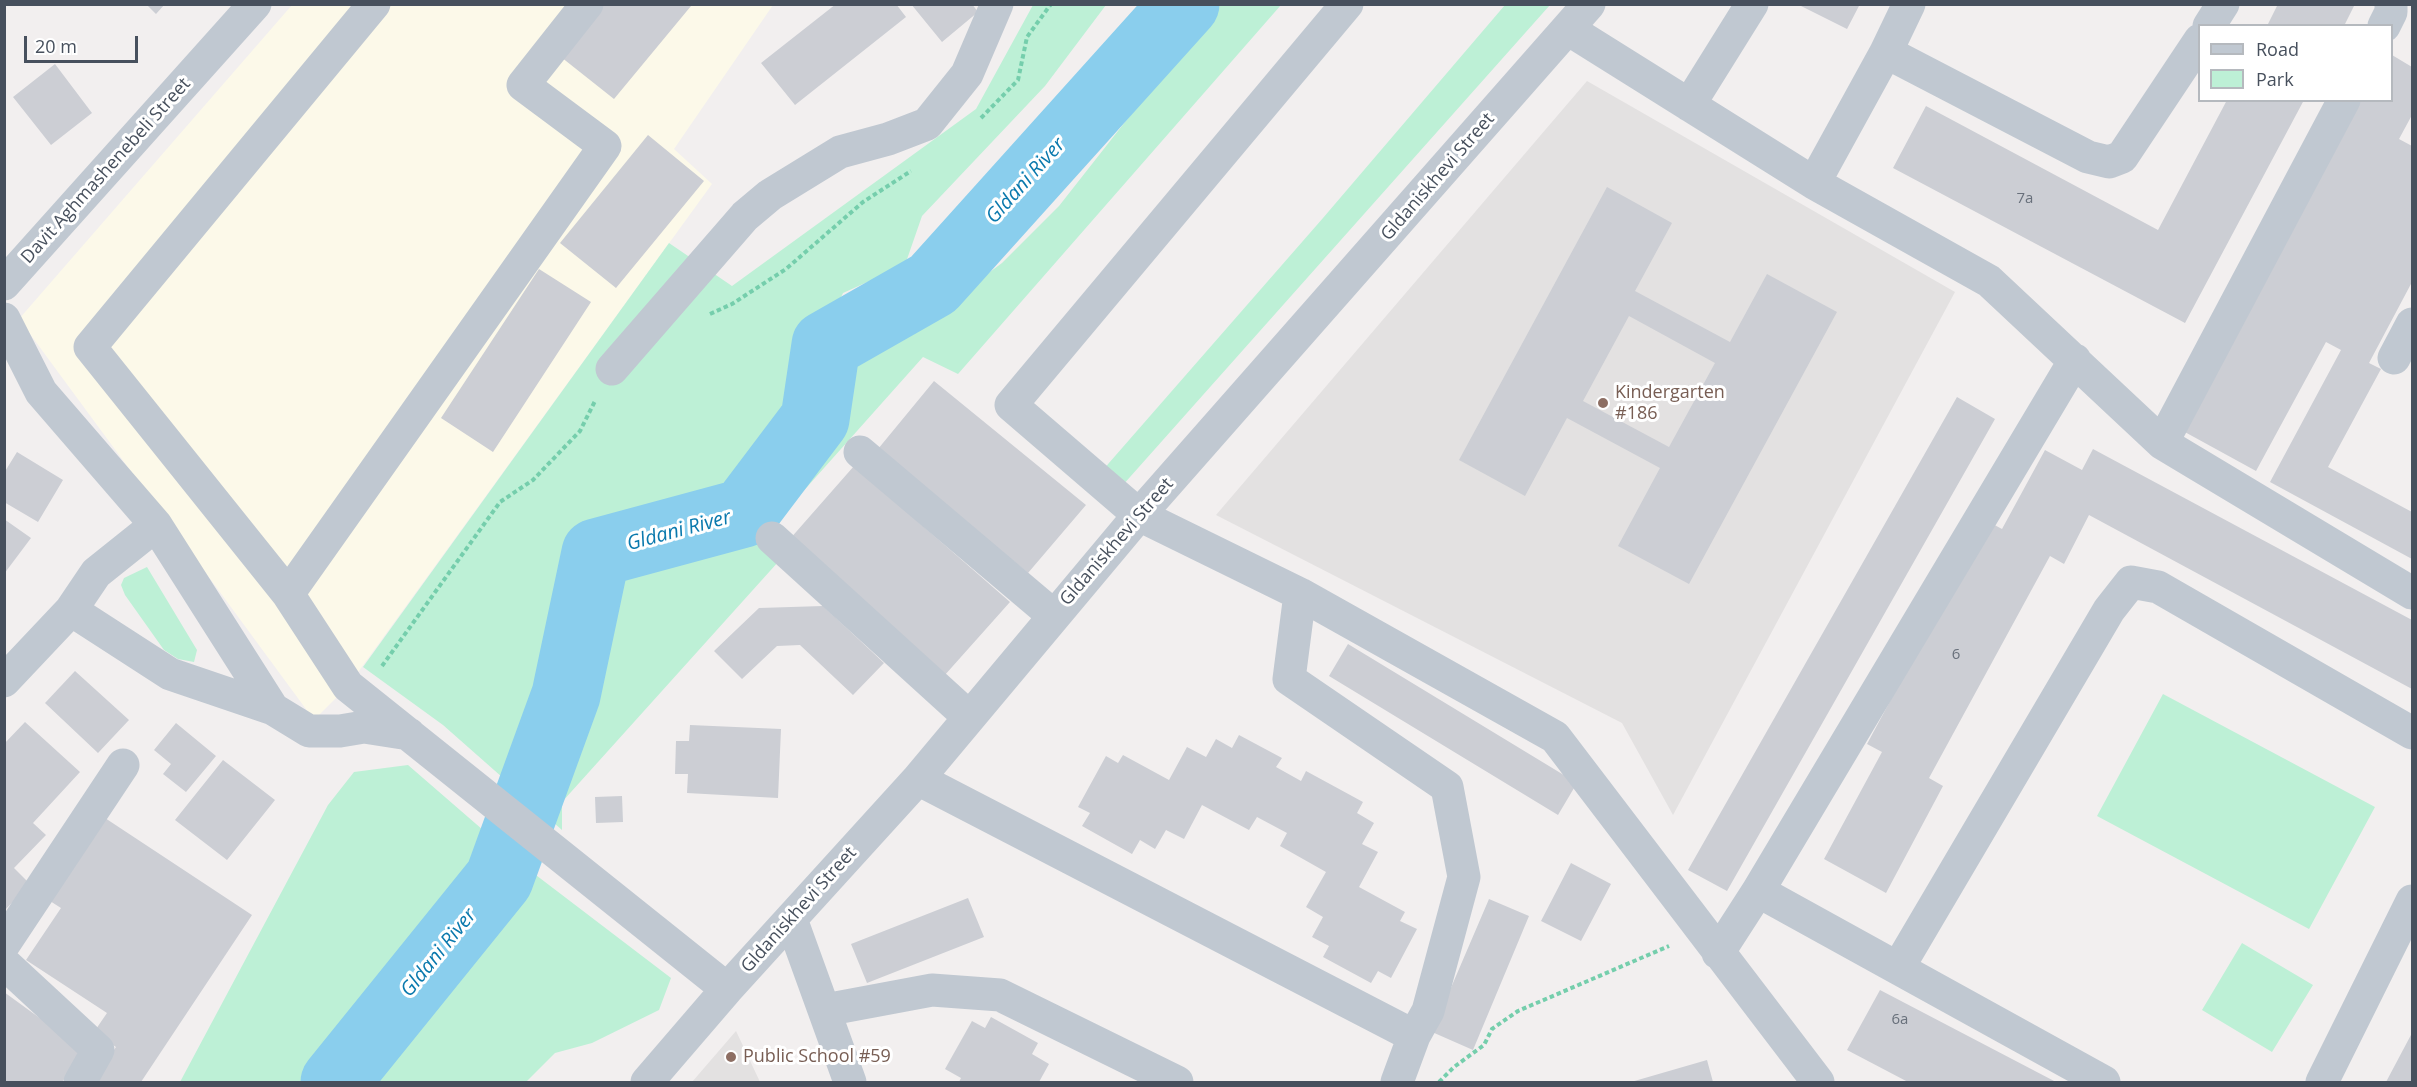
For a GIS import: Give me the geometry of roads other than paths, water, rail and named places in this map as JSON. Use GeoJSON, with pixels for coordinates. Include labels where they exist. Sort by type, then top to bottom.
{"type":"FeatureCollection","features":[{"type":"Feature","properties":{"kind":"street","name":"Davit Aghmashenebeli Street"},"geometry":{"type":"LineString","coordinates":[[4,284],[255,4]]}},
{"type":"Feature","properties":{"kind":"street"},"geometry":{"type":"LineString","coordinates":[[374,4],[90,347],[288,594],[348,686],[727,989]]}},
{"type":"Feature","properties":{"kind":"street"},"geometry":{"type":"LineString","coordinates":[[288,594],[605,146],[523,85],[587,4]]}},
{"type":"Feature","properties":{"kind":"street"},"geometry":{"type":"LineString","coordinates":[[612,369],[745,216],[770,195],[840,152],[888,139],[927,124],[967,74],[997,4]]}},
{"type":"Feature","properties":{"kind":"street"},"geometry":{"type":"LineString","coordinates":[[1347,4],[1011,405],[1139,515],[1300,594],[1555,737],[1818,1083]]}},
{"type":"Feature","properties":{"kind":"street","name":"Gldaniskhevi Street"},"geometry":{"type":"LineString","coordinates":[[647,1083],[727,989],[918,779],[1139,515],[1589,4]]}},
{"type":"Feature","properties":{"kind":"street"},"geometry":{"type":"LineString","coordinates":[[1689,105],[1752,4]]}},
{"type":"Feature","properties":{"kind":"street"},"geometry":{"type":"LineString","coordinates":[[1814,183],[1886,52],[1909,4]]}},
{"type":"Feature","properties":{"kind":"street"},"geometry":{"type":"LineString","coordinates":[[2210,24],[2223,4]]}},
{"type":"Feature","properties":{"kind":"street"},"geometry":{"type":"LineString","coordinates":[[2385,24],[2391,12],[2391,4]]}},
{"type":"Feature","properties":{"kind":"street"},"geometry":{"type":"LineString","coordinates":[[1568,29],[1814,183],[1989,281],[2162,444],[2412,593]]}},
{"type":"Feature","properties":{"kind":"street"},"geometry":{"type":"LineString","coordinates":[[1886,52],[2088,157],[2109,162],[2122,157],[2198,42]]}},
{"type":"Feature","properties":{"kind":"street"},"geometry":{"type":"LineString","coordinates":[[2162,444],[2343,102]]}},
{"type":"Feature","properties":{"kind":"street"},"geometry":{"type":"LineString","coordinates":[[4,319],[41,392],[156,525],[273,709]]}},
{"type":"Feature","properties":{"kind":"street"},"geometry":{"type":"LineString","coordinates":[[2394,358],[2412,324]]}},
{"type":"Feature","properties":{"kind":"street"},"geometry":{"type":"LineString","coordinates":[[1710,942],[1758,891],[2075,360]]}},
{"type":"Feature","properties":{"kind":"street"},"geometry":{"type":"LineString","coordinates":[[860,452],[1054,616]]}},
{"type":"Feature","properties":{"kind":"street"},"geometry":{"type":"LineString","coordinates":[[4,681],[71,610],[96,573],[156,525]]}},
{"type":"Feature","properties":{"kind":"street"},"geometry":{"type":"LineString","coordinates":[[772,538],[969,717]]}},
{"type":"Feature","properties":{"kind":"street"},"geometry":{"type":"LineString","coordinates":[[1898,968],[2109,610],[2131,582],[2158,587],[2412,733]]}},
{"type":"Feature","properties":{"kind":"street"},"geometry":{"type":"LineString","coordinates":[[1300,594],[1289,679],[1447,787],[1464,877],[1428,1011],[1414,1036],[1397,1083]]}},
{"type":"Feature","properties":{"kind":"street"},"geometry":{"type":"LineString","coordinates":[[71,610],[170,674],[273,709],[309,731],[364,727],[417,740]]}},
{"type":"Feature","properties":{"kind":"street"},"geometry":{"type":"LineString","coordinates":[[4,944],[123,765]]}},
{"type":"Feature","properties":{"kind":"street"},"geometry":{"type":"LineString","coordinates":[[918,779],[1414,1036]]}},
{"type":"Feature","properties":{"kind":"street"},"geometry":{"type":"LineString","coordinates":[[1758,891],[2104,1083]]}},
{"type":"Feature","properties":{"kind":"street"},"geometry":{"type":"LineString","coordinates":[[2322,1083],[2412,902]]}},
{"type":"Feature","properties":{"kind":"street"},"geometry":{"type":"LineString","coordinates":[[791,919],[850,1083]]}},
{"type":"Feature","properties":{"kind":"street"},"geometry":{"type":"LineString","coordinates":[[4,963],[98,1050],[80,1083]]}},
{"type":"Feature","properties":{"kind":"street"},"geometry":{"type":"LineString","coordinates":[[825,1010],[932,990],[1000,995],[1177,1083]]}},
{"type":"Feature","properties":{"kind":"waterway","name":"Gldani River"},"geometry":{"type":"LineString","coordinates":[[335,1082],[499,879],[566,695],[596,553],[744,513],[815,419],[826,345],[933,284],[1185,4]]}},
{"type":"Feature","properties":{"kind":"place","name":"Kindergarten #186"},"geometry":{"type":"Point","coordinates":[1603,403]}},
{"type":"Feature","properties":{"kind":"place","name":"Public School #59"},"geometry":{"type":"Point","coordinates":[731,1057]}}]}
